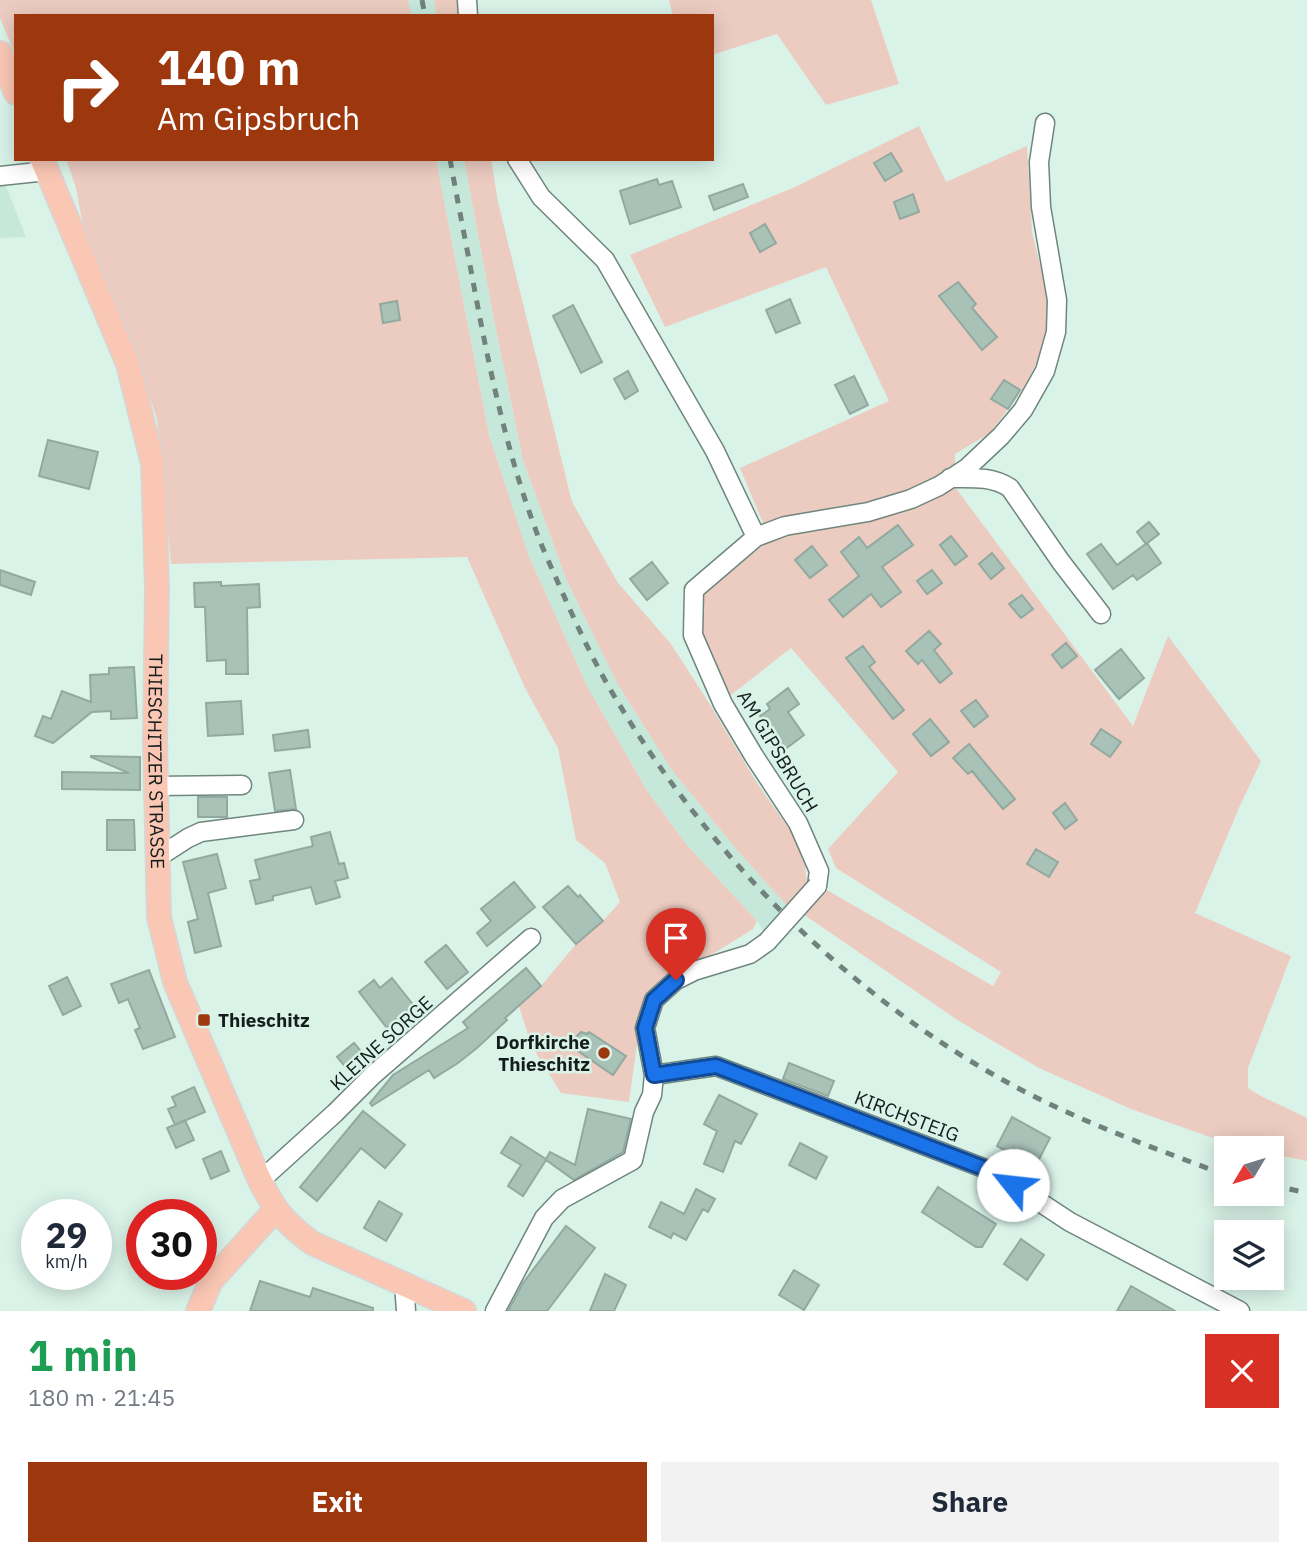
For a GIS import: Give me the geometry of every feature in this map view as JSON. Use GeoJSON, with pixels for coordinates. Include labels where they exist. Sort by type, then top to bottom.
{"type":"FeatureCollection","features":[{"type":"Feature","properties":{"kind":"main road"},"geometry":{"type":"LineString","coordinates":[[0,53],[14,88]]}},
{"type":"Feature","properties":{"kind":"main road","name":"THIESCHITZER STRASSE"},"geometry":{"type":"LineString","coordinates":[[44,165],[128,364],[153,464],[157,587],[156,786],[159,917],[175,982],[260,1181],[275,1210],[289,1226],[312,1243],[464,1311]]}},
{"type":"Feature","properties":{"kind":"main road"},"geometry":{"type":"LineString","coordinates":[[198,1311],[211,1281],[275,1210]]}},
{"type":"Feature","properties":{"kind":"street"},"geometry":{"type":"LineString","coordinates":[[518,161],[541,197],[606,260],[715,451],[756,537],[785,526],[868,512],[911,499],[939,486],[967,468],[1001,436],[1023,410],[1045,372],[1056,332],[1056,300],[1041,207],[1040,162],[1045,122]]}},
{"type":"Feature","properties":{"kind":"street"},"geometry":{"type":"LineString","coordinates":[[0,176],[44,165]]}},
{"type":"Feature","properties":{"kind":"street"},"geometry":{"type":"LineString","coordinates":[[950,478],[987,479],[1010,488],[1101,614]]}},
{"type":"Feature","properties":{"kind":"street","name":"AM GIPSBRUCH"},"geometry":{"type":"LineString","coordinates":[[495,1311],[544,1218],[562,1199],[633,1160],[652,1095],[654,1075],[645,1028],[654,1000],[676,980],[694,971],[750,954],[767,942],[817,887],[819,871],[798,823],[723,704],[693,635],[694,590],[756,537]]}},
{"type":"Feature","properties":{"kind":"street"},"geometry":{"type":"LineString","coordinates":[[156,786],[242,785]]}},
{"type":"Feature","properties":{"kind":"street"},"geometry":{"type":"LineString","coordinates":[[157,858],[201,832],[294,820]]}},
{"type":"Feature","properties":{"kind":"street","name":"KLEINE SORGE"},"geometry":{"type":"LineString","coordinates":[[260,1181],[373,1075],[531,938]]}},
{"type":"Feature","properties":{"kind":"street","name":"KIRCHSTEIG"},"geometry":{"type":"LineString","coordinates":[[654,1075],[716,1066],[994,1172],[1070,1223],[1240,1311]]}},
{"type":"Feature","properties":{"kind":"street"},"geometry":{"type":"LineString","coordinates":[[404,1283],[406,1311]]}},
{"type":"Feature","properties":{"kind":"shaded area"},"geometry":{"type":"Polygon","coordinates":[[[0,0],[408,0],[411,14],[14,14],[14,52],[0,18],[0,0]]]}},
{"type":"Feature","properties":{"kind":"shaded area"},"geometry":{"type":"Polygon","coordinates":[[[408,0],[434,0],[437,14],[411,14],[408,0]]]}},
{"type":"Feature","properties":{"kind":"shaded area"},"geometry":{"type":"Polygon","coordinates":[[[434,0],[459,0],[461,14],[437,14],[434,0]]]}},
{"type":"Feature","properties":{"kind":"shaded area"},"geometry":{"type":"Polygon","coordinates":[[[669,0],[871,0],[899,84],[826,105],[777,34],[714,54],[714,14],[672,14],[669,0]]]}},
{"type":"Feature","properties":{"kind":"shaded area"},"geometry":{"type":"Polygon","coordinates":[[[919,126],[946,182],[1027,146],[1032,232],[1051,309],[1043,350],[1025,386],[990,433],[955,454],[955,487],[1133,726],[1168,636],[1261,761],[1195,913],[1291,956],[1248,1068],[1248,1088],[1307,1118],[1307,1161],[1284,1156],[1284,1136],[1214,1138],[1131,1109],[1039,1068],[959,1021],[803,914],[812,905],[820,886],[993,986],[1001,972],[836,868],[828,849],[898,772],[791,648],[731,695],[702,641],[702,595],[770,540],[740,468],[889,401],[826,267],[665,327],[630,255],[795,187],[919,126]]]}},
{"type":"Feature","properties":{"kind":"shaded area"},"geometry":{"type":"Polygon","coordinates":[[[67,161],[436,161],[489,435],[528,554],[587,686],[646,789],[686,844],[757,921],[753,929],[669,981],[642,1008],[629,1102],[561,1093],[531,1045],[519,1006],[541,986],[576,944],[620,902],[605,863],[576,840],[558,748],[525,688],[467,557],[171,564],[157,419],[139,366],[84,232],[76,188],[67,161]]]}},
{"type":"Feature","properties":{"kind":"shaded area"},"geometry":{"type":"Polygon","coordinates":[[[436,161],[464,161],[523,460],[566,579],[617,683],[671,769],[737,850],[789,908],[765,933],[686,844],[646,789],[587,686],[528,554],[489,435],[436,161]]]}},
{"type":"Feature","properties":{"kind":"shaded area"},"geometry":{"type":"Polygon","coordinates":[[[464,161],[491,161],[498,202],[572,502],[618,583],[671,644],[757,783],[804,850],[807,887],[789,908],[737,850],[671,769],[617,683],[566,579],[523,460],[464,161]]]}},
{"type":"Feature","properties":{"kind":"shaded area"},"geometry":{"type":"Polygon","coordinates":[[[0,171],[2,176],[26,237],[0,238],[0,171]]]}},
{"type":"Feature","properties":{"kind":"building"},"geometry":{"type":"Polygon","coordinates":[[[891,153],[902,171],[885,181],[874,163],[891,153]]]}},
{"type":"Feature","properties":{"kind":"building"},"geometry":{"type":"Polygon","coordinates":[[[657,179],[659,185],[672,181],[681,207],[630,224],[620,191],[657,179]]]}},
{"type":"Feature","properties":{"kind":"building"},"geometry":{"type":"Polygon","coordinates":[[[743,184],[748,197],[714,210],[709,196],[743,184]]]}},
{"type":"Feature","properties":{"kind":"building"},"geometry":{"type":"Polygon","coordinates":[[[913,194],[919,212],[900,219],[894,202],[913,194]]]}},
{"type":"Feature","properties":{"kind":"building"},"geometry":{"type":"Polygon","coordinates":[[[765,224],[776,243],[760,252],[750,233],[765,224]]]}},
{"type":"Feature","properties":{"kind":"building"},"geometry":{"type":"Polygon","coordinates":[[[958,282],[976,304],[972,308],[997,337],[982,350],[939,296],[958,282]]]}},
{"type":"Feature","properties":{"kind":"building"},"geometry":{"type":"Polygon","coordinates":[[[790,299],[800,323],[776,333],[766,310],[790,299]]]}},
{"type":"Feature","properties":{"kind":"building"},"geometry":{"type":"Polygon","coordinates":[[[397,301],[400,320],[383,323],[380,304],[397,301]]]}},
{"type":"Feature","properties":{"kind":"building"},"geometry":{"type":"Polygon","coordinates":[[[573,305],[602,362],[581,373],[553,316],[573,305]]]}},
{"type":"Feature","properties":{"kind":"building"},"geometry":{"type":"Polygon","coordinates":[[[628,371],[638,391],[625,399],[614,379],[628,371]]]}},
{"type":"Feature","properties":{"kind":"building"},"geometry":{"type":"Polygon","coordinates":[[[854,376],[868,405],[850,414],[835,385],[854,376]]]}},
{"type":"Feature","properties":{"kind":"building"},"geometry":{"type":"Polygon","coordinates":[[[1004,380],[1020,390],[1008,409],[991,399],[1004,380]]]}},
{"type":"Feature","properties":{"kind":"building"},"geometry":{"type":"Polygon","coordinates":[[[48,440],[98,452],[89,489],[39,476],[48,440]]]}},
{"type":"Feature","properties":{"kind":"building"},"geometry":{"type":"Polygon","coordinates":[[[1149,522],[1159,534],[1146,544],[1137,532],[1149,522]]]}},
{"type":"Feature","properties":{"kind":"building"},"geometry":{"type":"Polygon","coordinates":[[[898,525],[913,545],[882,567],[901,592],[881,607],[871,594],[843,617],[829,600],[859,576],[841,552],[859,537],[867,548],[898,525]]]}},
{"type":"Feature","properties":{"kind":"building"},"geometry":{"type":"Polygon","coordinates":[[[951,536],[967,556],[955,565],[940,545],[951,536]]]}},
{"type":"Feature","properties":{"kind":"building"},"geometry":{"type":"Polygon","coordinates":[[[1147,543],[1161,563],[1137,580],[1133,575],[1113,589],[1087,554],[1101,544],[1117,565],[1147,543]]]}},
{"type":"Feature","properties":{"kind":"building"},"geometry":{"type":"Polygon","coordinates":[[[812,546],[827,565],[810,578],[795,560],[812,546]]]}},
{"type":"Feature","properties":{"kind":"building"},"geometry":{"type":"Polygon","coordinates":[[[992,553],[1004,568],[991,579],[979,564],[992,553]]]}},
{"type":"Feature","properties":{"kind":"building"},"geometry":{"type":"Polygon","coordinates":[[[652,562],[668,583],[647,600],[630,579],[652,562]]]}},
{"type":"Feature","properties":{"kind":"building"},"geometry":{"type":"Polygon","coordinates":[[[0,570],[35,582],[31,595],[0,585],[0,570]]]}},
{"type":"Feature","properties":{"kind":"building"},"geometry":{"type":"Polygon","coordinates":[[[932,570],[942,583],[927,594],[917,581],[932,570]]]}},
{"type":"Feature","properties":{"kind":"building"},"geometry":{"type":"Polygon","coordinates":[[[221,582],[221,586],[259,584],[260,607],[247,608],[248,674],[226,674],[226,660],[207,661],[205,607],[195,607],[194,583],[221,582]]]}},
{"type":"Feature","properties":{"kind":"building"},"geometry":{"type":"Polygon","coordinates":[[[1022,595],[1033,609],[1021,618],[1009,604],[1022,595]]]}},
{"type":"Feature","properties":{"kind":"building"},"geometry":{"type":"Polygon","coordinates":[[[929,631],[941,644],[934,650],[952,673],[940,683],[922,660],[918,664],[906,651],[929,631]]]}},
{"type":"Feature","properties":{"kind":"building"},"geometry":{"type":"Polygon","coordinates":[[[1066,643],[1077,656],[1062,668],[1052,655],[1066,643]]]}},
{"type":"Feature","properties":{"kind":"building"},"geometry":{"type":"Polygon","coordinates":[[[863,646],[875,662],[869,667],[904,710],[893,719],[846,658],[863,646]]]}},
{"type":"Feature","properties":{"kind":"building"},"geometry":{"type":"Polygon","coordinates":[[[1121,649],[1144,678],[1119,699],[1095,670],[1121,649]]]}},
{"type":"Feature","properties":{"kind":"building"},"geometry":{"type":"Polygon","coordinates":[[[134,667],[137,718],[111,719],[111,711],[92,712],[53,743],[35,736],[43,716],[51,719],[62,691],[91,702],[90,675],[109,674],[109,668],[134,667]]]}},
{"type":"Feature","properties":{"kind":"building"},"geometry":{"type":"Polygon","coordinates":[[[788,688],[799,704],[788,712],[804,735],[784,750],[760,716],[770,709],[767,704],[788,688]]]}},
{"type":"Feature","properties":{"kind":"building"},"geometry":{"type":"Polygon","coordinates":[[[976,700],[988,716],[974,727],[961,711],[976,700]]]}},
{"type":"Feature","properties":{"kind":"building"},"geometry":{"type":"Polygon","coordinates":[[[241,701],[243,734],[208,736],[206,703],[241,701]]]}},
{"type":"Feature","properties":{"kind":"building"},"geometry":{"type":"Polygon","coordinates":[[[930,719],[949,742],[931,756],[913,734],[930,719]]]}},
{"type":"Feature","properties":{"kind":"building"},"geometry":{"type":"Polygon","coordinates":[[[1101,729],[1121,742],[1110,757],[1091,744],[1101,729]]]}},
{"type":"Feature","properties":{"kind":"building"},"geometry":{"type":"Polygon","coordinates":[[[308,730],[310,747],[275,751],[273,735],[308,730]]]}},
{"type":"Feature","properties":{"kind":"building"},"geometry":{"type":"Polygon","coordinates":[[[969,744],[1015,799],[1003,809],[972,771],[968,774],[953,758],[969,744]]]}},
{"type":"Feature","properties":{"kind":"building"},"geometry":{"type":"Polygon","coordinates":[[[91,756],[140,757],[140,790],[62,789],[62,772],[129,773],[91,756]]]}},
{"type":"Feature","properties":{"kind":"building"},"geometry":{"type":"Polygon","coordinates":[[[290,770],[296,809],[275,811],[269,773],[290,770]]]}},
{"type":"Feature","properties":{"kind":"building"},"geometry":{"type":"Polygon","coordinates":[[[198,797],[227,797],[227,817],[198,817],[198,797]]]}},
{"type":"Feature","properties":{"kind":"building"},"geometry":{"type":"Polygon","coordinates":[[[1065,803],[1077,820],[1065,829],[1053,813],[1065,803]]]}},
{"type":"Feature","properties":{"kind":"building"},"geometry":{"type":"Polygon","coordinates":[[[107,820],[134,820],[135,850],[107,850],[107,820]]]}},
{"type":"Feature","properties":{"kind":"building"},"geometry":{"type":"Polygon","coordinates":[[[330,832],[339,864],[344,863],[348,878],[335,881],[340,897],[316,904],[311,887],[273,896],[273,900],[256,904],[250,881],[260,879],[255,860],[313,846],[311,837],[330,832]]]}},
{"type":"Feature","properties":{"kind":"building"},"geometry":{"type":"Polygon","coordinates":[[[1036,849],[1058,862],[1049,877],[1027,864],[1036,849]]]}},
{"type":"Feature","properties":{"kind":"building"},"geometry":{"type":"Polygon","coordinates":[[[217,854],[226,888],[208,893],[221,946],[195,953],[188,922],[198,919],[183,862],[217,854]]]}},
{"type":"Feature","properties":{"kind":"building"},"geometry":{"type":"Polygon","coordinates":[[[514,882],[535,907],[487,946],[477,933],[491,921],[481,909],[514,882]]]}},
{"type":"Feature","properties":{"kind":"building"},"geometry":{"type":"Polygon","coordinates":[[[568,886],[578,897],[580,895],[603,921],[576,944],[543,907],[568,886]]]}},
{"type":"Feature","properties":{"kind":"building"},"geometry":{"type":"Polygon","coordinates":[[[446,945],[468,972],[447,989],[425,962],[446,945]]]}},
{"type":"Feature","properties":{"kind":"building"},"geometry":{"type":"Polygon","coordinates":[[[526,968],[541,986],[477,1048],[434,1078],[429,1070],[372,1106],[370,1103],[393,1075],[468,1028],[463,1022],[526,968]]]}},
{"type":"Feature","properties":{"kind":"building"},"geometry":{"type":"Polygon","coordinates":[[[149,970],[175,1037],[143,1049],[135,1030],[140,1028],[128,999],[119,1003],[111,984],[149,970]]]}},
{"type":"Feature","properties":{"kind":"building"},"geometry":{"type":"Polygon","coordinates":[[[67,977],[81,1006],[63,1015],[49,986],[67,977]]]}},
{"type":"Feature","properties":{"kind":"building"},"geometry":{"type":"Polygon","coordinates":[[[392,978],[415,1007],[387,1028],[359,992],[374,980],[380,988],[392,978]]]}},
{"type":"Feature","properties":{"kind":"building","name":"Dorfkirche Thieschitz"},"geometry":{"type":"Polygon","coordinates":[[[581,1032],[589,1032],[626,1056],[613,1075],[578,1051],[574,1042],[581,1032]]]}},
{"type":"Feature","properties":{"kind":"building"},"geometry":{"type":"Polygon","coordinates":[[[354,1043],[370,1062],[354,1077],[337,1057],[354,1043]]]}},
{"type":"Feature","properties":{"kind":"building"},"geometry":{"type":"Polygon","coordinates":[[[789,1063],[834,1081],[828,1096],[783,1079],[789,1063]]]}},
{"type":"Feature","properties":{"kind":"building"},"geometry":{"type":"Polygon","coordinates":[[[194,1087],[205,1112],[175,1125],[168,1109],[176,1106],[172,1097],[194,1087]]]}},
{"type":"Feature","properties":{"kind":"building"},"geometry":{"type":"Polygon","coordinates":[[[719,1095],[757,1114],[741,1144],[735,1141],[723,1172],[704,1164],[717,1131],[704,1124],[719,1095]]]}},
{"type":"Feature","properties":{"kind":"building"},"geometry":{"type":"Polygon","coordinates":[[[588,1109],[631,1119],[623,1152],[574,1180],[546,1160],[523,1196],[508,1186],[521,1165],[501,1153],[511,1137],[546,1159],[550,1152],[575,1165],[588,1109]]]}},
{"type":"Feature","properties":{"kind":"building"},"geometry":{"type":"Polygon","coordinates":[[[363,1111],[405,1145],[385,1168],[361,1148],[317,1201],[300,1187],[363,1111]]]}},
{"type":"Feature","properties":{"kind":"building"},"geometry":{"type":"Polygon","coordinates":[[[1012,1117],[1050,1138],[1035,1167],[997,1146],[1012,1117]]]}},
{"type":"Feature","properties":{"kind":"building"},"geometry":{"type":"Polygon","coordinates":[[[185,1120],[194,1140],[176,1148],[167,1128],[185,1120]]]}},
{"type":"Feature","properties":{"kind":"building"},"geometry":{"type":"Polygon","coordinates":[[[800,1143],[827,1157],[816,1179],[789,1165],[800,1143]]]}},
{"type":"Feature","properties":{"kind":"building"},"geometry":{"type":"Polygon","coordinates":[[[221,1151],[229,1171],[211,1179],[203,1159],[221,1151]]]}},
{"type":"Feature","properties":{"kind":"building"},"geometry":{"type":"Polygon","coordinates":[[[938,1187],[996,1224],[982,1247],[976,1247],[922,1212],[938,1187]]]}},
{"type":"Feature","properties":{"kind":"building"},"geometry":{"type":"Polygon","coordinates":[[[696,1189],[715,1199],[708,1212],[703,1209],[686,1240],[673,1233],[671,1238],[649,1227],[661,1202],[684,1214],[696,1189]]]}},
{"type":"Feature","properties":{"kind":"building"},"geometry":{"type":"Polygon","coordinates":[[[379,1201],[402,1214],[386,1241],[364,1228],[379,1201]]]}},
{"type":"Feature","properties":{"kind":"building"},"geometry":{"type":"Polygon","coordinates":[[[566,1226],[595,1248],[547,1311],[508,1311],[523,1283],[566,1226]]]}},
{"type":"Feature","properties":{"kind":"building"},"geometry":{"type":"Polygon","coordinates":[[[1021,1239],[1044,1255],[1027,1280],[1004,1264],[1021,1239]]]}},
{"type":"Feature","properties":{"kind":"building"},"geometry":{"type":"Polygon","coordinates":[[[794,1270],[819,1285],[804,1310],[779,1295],[794,1270]]]}},
{"type":"Feature","properties":{"kind":"building"},"geometry":{"type":"Polygon","coordinates":[[[605,1274],[626,1285],[614,1311],[590,1311],[605,1274]]]}},
{"type":"Feature","properties":{"kind":"building"},"geometry":{"type":"Polygon","coordinates":[[[260,1281],[310,1297],[313,1288],[373,1308],[373,1311],[250,1311],[260,1281]]]}},
{"type":"Feature","properties":{"kind":"building"},"geometry":{"type":"Polygon","coordinates":[[[1131,1286],[1175,1311],[1117,1311],[1131,1286]]]}},
{"type":"Feature","properties":{"kind":"railway"},"geometry":{"type":"LineString","coordinates":[[422,0],[425,14]]}},
{"type":"Feature","properties":{"kind":"railway"},"geometry":{"type":"LineString","coordinates":[[450,161],[493,382],[516,470],[537,534],[605,680],[650,752],[691,808],[735,862],[783,913],[834,960],[888,1004],[944,1044],[1003,1080],[1055,1106],[1214,1171]]}},
{"type":"Feature","properties":{"kind":"railway"},"geometry":{"type":"LineString","coordinates":[[1284,1188],[1307,1193]]}},
{"type":"Feature","properties":{"kind":"place","name":"Thieschitz"},"geometry":{"type":"Point","coordinates":[204,1020]}},
{"type":"Feature","properties":{"kind":"place","name":"Dorfkirche Thieschitz"},"geometry":{"type":"Point","coordinates":[604,1053]}},
{"type":"Feature","properties":{"kind":"route"},"geometry":{"type":"LineString","coordinates":[[676,980],[654,1000],[645,1028],[654,1075],[716,1066],[994,1172],[1013,1185]]}}]}
